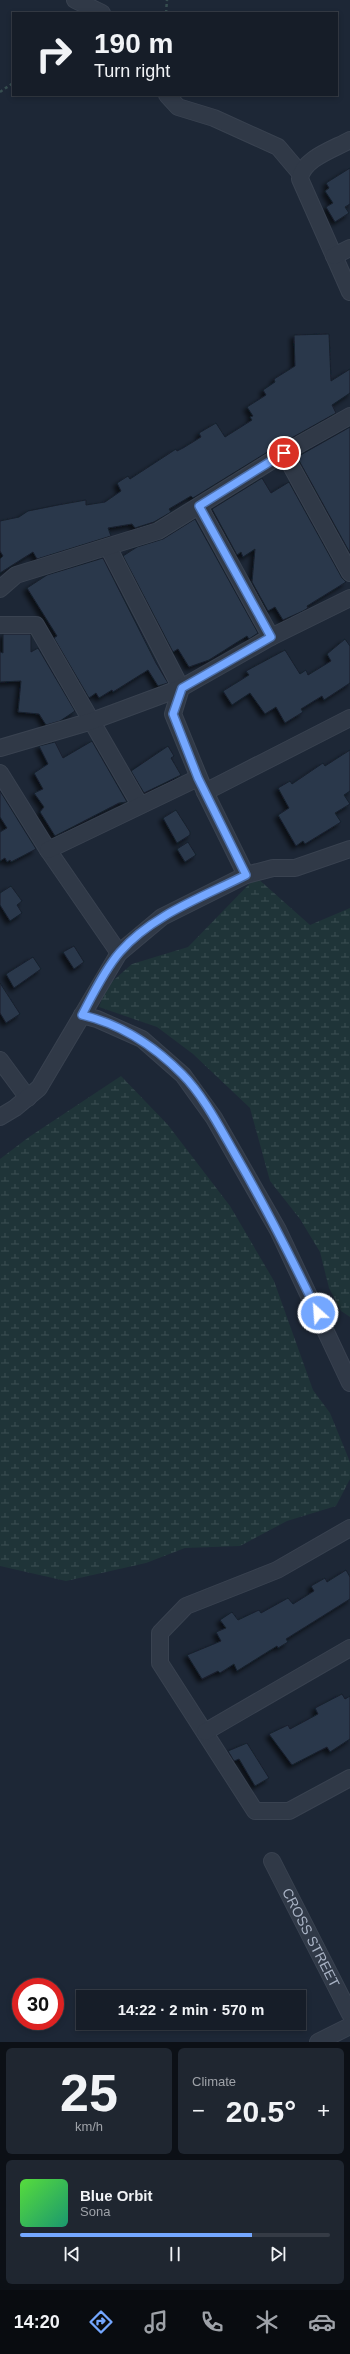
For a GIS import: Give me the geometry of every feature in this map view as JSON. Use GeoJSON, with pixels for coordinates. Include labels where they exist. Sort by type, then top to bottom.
{"type":"FeatureCollection","features":[{"type":"Feature","properties":{"kind":"street"},"geometry":{"type":"LineString","coordinates":[[75,0],[100,12]]}},
{"type":"Feature","properties":{"kind":"street"},"geometry":{"type":"LineString","coordinates":[[168,96],[178,107],[214,118],[278,148],[300,173],[301,186],[350,292]]}},
{"type":"Feature","properties":{"kind":"street"},"geometry":{"type":"LineString","coordinates":[[300,173],[309,163],[350,140]]}},
{"type":"Feature","properties":{"kind":"street"},"geometry":{"type":"LineString","coordinates":[[334,256],[350,248]]}},
{"type":"Feature","properties":{"kind":"street"},"geometry":{"type":"LineString","coordinates":[[0,589],[16,575],[158,531],[284,453],[350,416]]}},
{"type":"Feature","properties":{"kind":"street"},"geometry":{"type":"LineString","coordinates":[[284,453],[350,573]]}},
{"type":"Feature","properties":{"kind":"street"},"geometry":{"type":"LineString","coordinates":[[199,506],[271,637]]}},
{"type":"Feature","properties":{"kind":"street"},"geometry":{"type":"LineString","coordinates":[[108,547],[182,688],[173,714],[202,785],[246,875]]}},
{"type":"Feature","properties":{"kind":"street"},"geometry":{"type":"LineString","coordinates":[[0,748],[92,721],[182,688],[271,637],[350,598]]}},
{"type":"Feature","properties":{"kind":"street"},"geometry":{"type":"LineString","coordinates":[[0,625],[36,625],[140,805]]}},
{"type":"Feature","properties":{"kind":"street"},"geometry":{"type":"LineString","coordinates":[[48,850],[140,805],[202,785],[350,718]]}},
{"type":"Feature","properties":{"kind":"street"},"geometry":{"type":"LineString","coordinates":[[0,773],[48,850],[119,953]]}},
{"type":"Feature","properties":{"kind":"street"},"geometry":{"type":"LineString","coordinates":[[0,1117],[28,1098],[45,1079],[119,953],[162,917],[246,875],[273,868],[295,868],[350,849]]}},
{"type":"Feature","properties":{"kind":"street"},"geometry":{"type":"LineString","coordinates":[[82,1015],[97,1019],[142,1039],[183,1074],[210,1111],[278,1230],[350,1383]]}},
{"type":"Feature","properties":{"kind":"street"},"geometry":{"type":"LineString","coordinates":[[0,1060],[28,1098]]}},
{"type":"Feature","properties":{"kind":"street"},"geometry":{"type":"LineString","coordinates":[[350,1528],[277,1570],[186,1606],[160,1633],[160,1662],[255,1811],[289,1811],[350,1778]]}},
{"type":"Feature","properties":{"kind":"street"},"geometry":{"type":"LineString","coordinates":[[204,1732],[350,1648]]}},
{"type":"Feature","properties":{"kind":"street","name":"CROSS STREET"},"geometry":{"type":"LineString","coordinates":[[272,1861],[350,2014]]}},
{"type":"Feature","properties":{"kind":"street"},"geometry":{"type":"LineString","coordinates":[[318,2042],[350,2026]]}},
{"type":"Feature","properties":{"kind":"path"},"geometry":{"type":"LineString","coordinates":[[166,12],[167,0]]}},
{"type":"Feature","properties":{"kind":"path"},"geometry":{"type":"LineString","coordinates":[[0,92],[12,84]]}},
{"type":"Feature","properties":{"kind":"green space"},"geometry":{"type":"Polygon","coordinates":[[[256,877],[310,925],[350,908],[350,1317],[341,1311],[329,1288],[320,1252],[300,1219],[270,1181],[250,1108],[193,1054],[157,1027],[99,1007],[107,986],[132,964],[188,947],[256,877]]]}},
{"type":"Feature","properties":{"kind":"green space"},"geometry":{"type":"Polygon","coordinates":[[[121,1076],[168,1125],[230,1206],[274,1281],[313,1390],[330,1413],[350,1462],[350,1479],[336,1506],[287,1521],[240,1546],[185,1548],[146,1563],[66,1581],[0,1566],[0,1159],[29,1137],[121,1076]]]}},
{"type":"Feature","properties":{"kind":"building"},"geometry":{"type":"Polygon","coordinates":[[[350,168],[350,204],[345,207],[349,213],[335,222],[326,207],[333,203],[325,191],[329,188],[326,183],[350,168]]]}},
{"type":"Feature","properties":{"kind":"building"},"geometry":{"type":"Polygon","coordinates":[[[329,334],[331,381],[350,369],[350,393],[332,405],[336,413],[279,445],[193,498],[191,496],[169,509],[171,512],[154,522],[135,528],[132,524],[108,528],[111,536],[37,559],[33,552],[0,573],[0,559],[3,556],[0,551],[0,521],[19,517],[28,511],[58,505],[86,500],[86,505],[105,502],[121,491],[117,483],[128,476],[130,479],[176,449],[177,451],[183,448],[201,437],[199,433],[216,423],[225,437],[252,420],[250,417],[253,416],[247,407],[266,395],[263,390],[275,382],[274,379],[295,366],[294,335],[329,334]]]}},
{"type":"Feature","properties":{"kind":"building"},"geometry":{"type":"Polygon","coordinates":[[[350,427],[350,553],[297,457],[350,427]]]}},
{"type":"Feature","properties":{"kind":"building"},"geometry":{"type":"Polygon","coordinates":[[[262,478],[271,493],[289,482],[342,578],[346,582],[307,606],[308,608],[283,620],[275,607],[268,611],[252,582],[255,549],[243,557],[241,552],[237,555],[212,509],[262,478]]]}},
{"type":"Feature","properties":{"kind":"building"},"geometry":{"type":"Polygon","coordinates":[[[195,519],[258,633],[249,639],[247,636],[209,660],[189,667],[178,649],[173,652],[123,556],[137,547],[163,539],[195,519]]]}},
{"type":"Feature","properties":{"kind":"building"},"geometry":{"type":"Polygon","coordinates":[[[103,558],[156,663],[168,683],[158,686],[148,670],[113,692],[112,690],[99,698],[96,693],[89,698],[54,638],[57,636],[27,588],[47,575],[103,558]]]}},
{"type":"Feature","properties":{"kind":"building"},"geometry":{"type":"Polygon","coordinates":[[[3,634],[31,634],[31,652],[38,648],[75,711],[60,721],[46,725],[39,714],[18,712],[21,681],[0,682],[0,652],[3,653],[3,634]]]}},
{"type":"Feature","properties":{"kind":"building"},"geometry":{"type":"Polygon","coordinates":[[[345,639],[350,646],[350,683],[324,700],[322,696],[301,709],[303,712],[285,723],[276,707],[265,714],[250,693],[232,705],[223,691],[249,675],[246,671],[285,650],[300,674],[306,670],[308,675],[331,661],[327,654],[345,639]]]}},
{"type":"Feature","properties":{"kind":"building"},"geometry":{"type":"Polygon","coordinates":[[[92,741],[127,802],[119,803],[55,836],[40,812],[44,807],[34,793],[43,789],[34,773],[48,764],[39,746],[55,742],[63,758],[92,741]]]}},
{"type":"Feature","properties":{"kind":"building"},"geometry":{"type":"Polygon","coordinates":[[[168,746],[174,756],[171,758],[181,775],[144,793],[131,771],[168,746]]]}},
{"type":"Feature","properties":{"kind":"building"},"geometry":{"type":"Polygon","coordinates":[[[350,750],[350,791],[344,795],[350,804],[335,813],[341,822],[305,844],[303,841],[296,846],[278,815],[289,808],[278,788],[290,781],[292,784],[323,763],[325,766],[350,750]]]}},
{"type":"Feature","properties":{"kind":"building"},"geometry":{"type":"Polygon","coordinates":[[[0,791],[36,849],[11,862],[10,860],[7,862],[5,858],[0,861],[0,832],[7,828],[0,817],[0,791]]]}},
{"type":"Feature","properties":{"kind":"building"},"geometry":{"type":"Polygon","coordinates":[[[176,810],[190,832],[190,835],[177,843],[163,818],[176,810]]]}},
{"type":"Feature","properties":{"kind":"building"},"geometry":{"type":"Polygon","coordinates":[[[188,842],[196,855],[185,862],[177,849],[188,842]]]}},
{"type":"Feature","properties":{"kind":"building"},"geometry":{"type":"Polygon","coordinates":[[[11,886],[22,901],[17,905],[22,913],[10,921],[0,905],[0,893],[11,886]]]}},
{"type":"Feature","properties":{"kind":"building"},"geometry":{"type":"Polygon","coordinates":[[[74,946],[84,962],[74,969],[63,952],[74,946]]]}},
{"type":"Feature","properties":{"kind":"building"},"geometry":{"type":"Polygon","coordinates":[[[33,957],[41,969],[14,988],[6,974],[33,957]]]}},
{"type":"Feature","properties":{"kind":"building"},"geometry":{"type":"Polygon","coordinates":[[[0,983],[20,1014],[6,1023],[0,1013],[0,983]]]}},
{"type":"Feature","properties":{"kind":"building"},"geometry":{"type":"Polygon","coordinates":[[[346,1570],[350,1577],[350,1599],[286,1639],[288,1642],[278,1648],[277,1646],[237,1671],[234,1664],[220,1673],[218,1671],[202,1679],[187,1655],[221,1641],[216,1632],[226,1628],[220,1620],[232,1612],[238,1620],[259,1610],[261,1613],[288,1598],[293,1604],[314,1591],[311,1586],[325,1578],[327,1582],[346,1570]]]}},
{"type":"Feature","properties":{"kind":"building"},"geometry":{"type":"Polygon","coordinates":[[[342,1694],[345,1699],[350,1696],[350,1739],[330,1752],[327,1747],[292,1765],[269,1734],[288,1725],[290,1729],[318,1714],[315,1708],[342,1694]]]}},
{"type":"Feature","properties":{"kind":"building"},"geometry":{"type":"Polygon","coordinates":[[[247,1743],[269,1778],[255,1786],[239,1759],[234,1761],[228,1751],[247,1743]]]}},
{"type":"Feature","properties":{"kind":"route"},"geometry":{"type":"LineString","coordinates":[[284,453],[199,506],[271,637],[182,688],[173,714],[198,778],[246,875],[162,917],[139,934],[119,953],[82,1015],[97,1019],[142,1039],[183,1074],[214,1118],[250,1180],[278,1230],[318,1313]]}}]}
